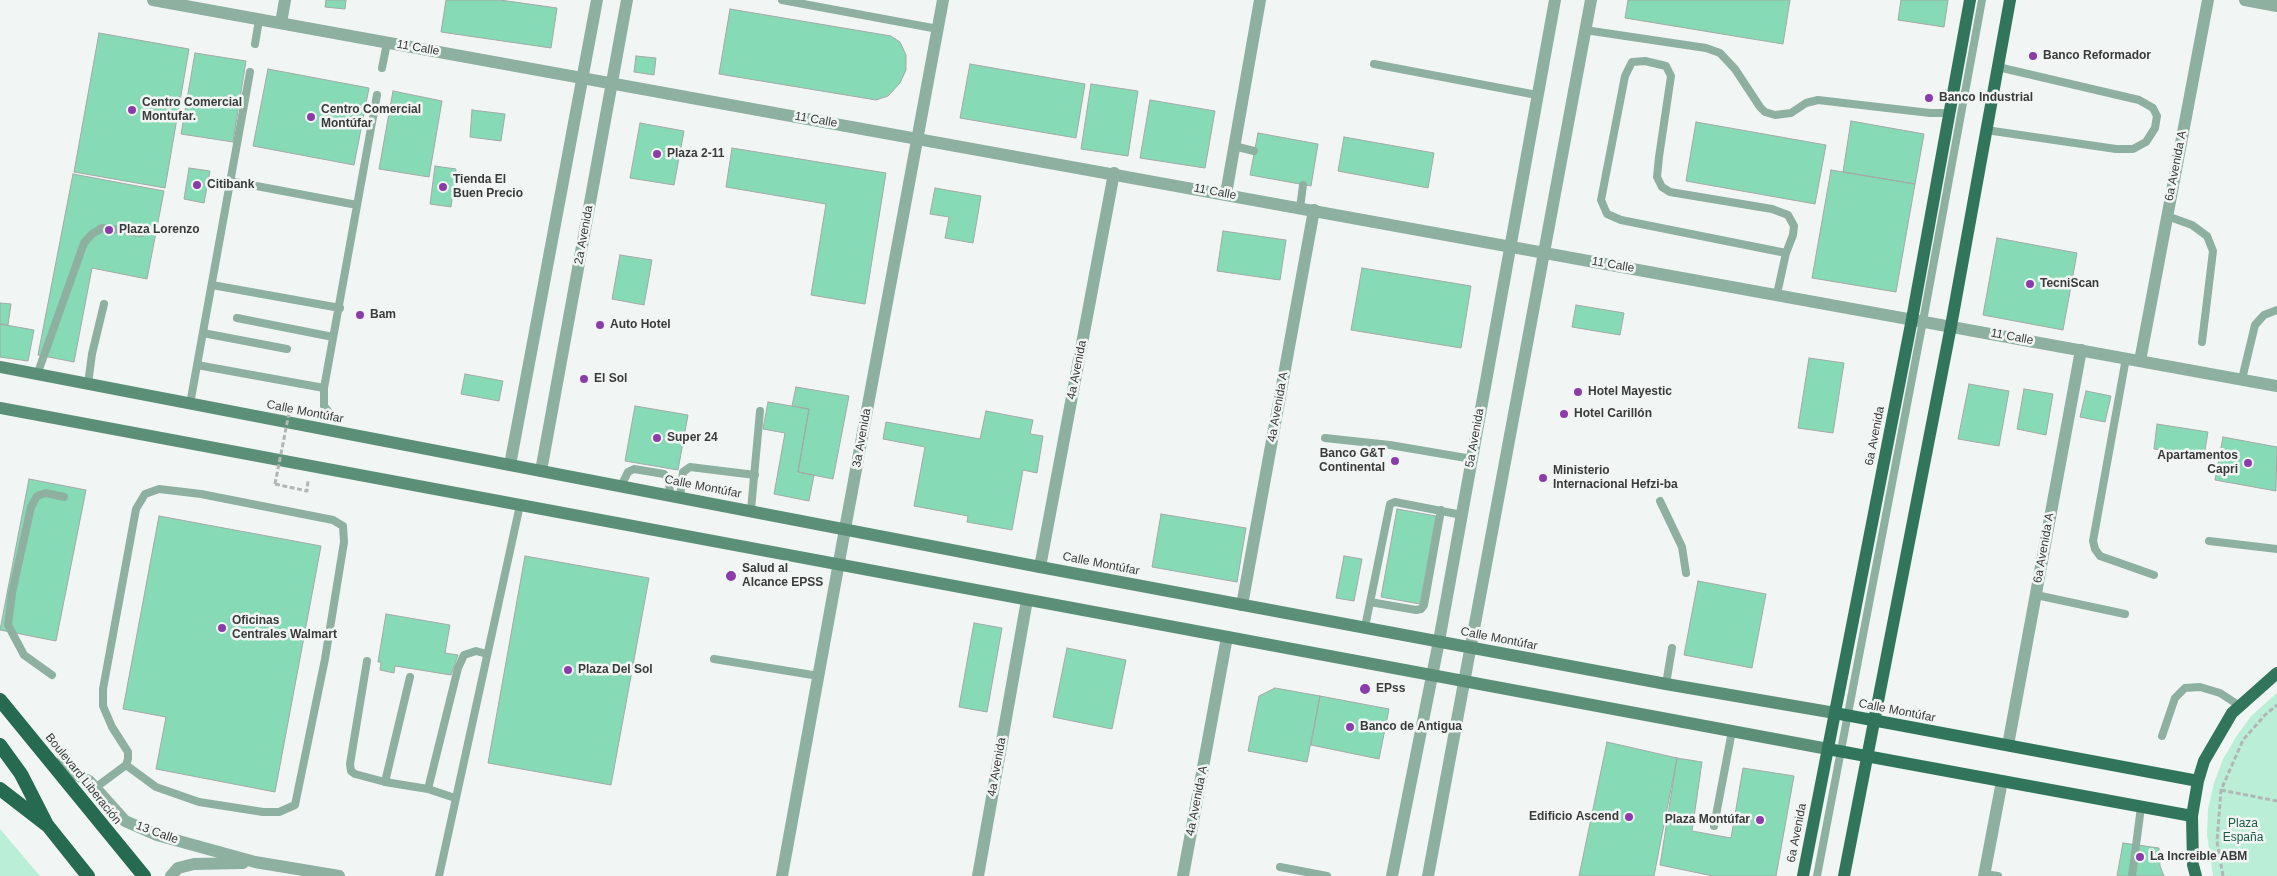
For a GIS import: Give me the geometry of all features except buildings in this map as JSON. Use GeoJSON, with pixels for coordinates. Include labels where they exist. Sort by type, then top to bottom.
{"type":"FeatureCollection","features":[{"type":"Feature","properties":{"kind":"highway","name":"Boulevard Liberación"},"geometry":{"type":"LineString","coordinates":[[0,700],[144,876]]}},
{"type":"Feature","properties":{"kind":"highway"},"geometry":{"type":"LineString","coordinates":[[0,745],[21,774],[48,826],[88,876]]}},
{"type":"Feature","properties":{"kind":"highway"},"geometry":{"type":"LineString","coordinates":[[0,789],[48,826]]}},
{"type":"Feature","properties":{"kind":"main road","name":"6a Avenida"},"geometry":{"type":"LineString","coordinates":[[1803,876],[1834,750],[1918,320],[1950,113],[1970,0]]}},
{"type":"Feature","properties":{"kind":"main road"},"geometry":{"type":"LineString","coordinates":[[1844,876],[1951,326],[2010,0]]}},
{"type":"Feature","properties":{"kind":"main road","name":"Calle Montúfar"},"geometry":{"type":"LineString","coordinates":[[0,368],[1471,648],[2198,780]]}},
{"type":"Feature","properties":{"kind":"main road"},"geometry":{"type":"LineString","coordinates":[[0,408],[2192,816]]}},
{"type":"Feature","properties":{"kind":"main road"},"geometry":{"type":"LineString","coordinates":[[2196,876],[2193,865],[2192,816],[2198,780],[2204,761],[2232,713],[2277,673]]}},
{"type":"Feature","properties":{"kind":"street","name":"11 Calle"},"geometry":{"type":"LineString","coordinates":[[153,0],[1114,173],[2277,386]]}},
{"type":"Feature","properties":{"kind":"street"},"geometry":{"type":"LineString","coordinates":[[281,23],[286,0]]}},
{"type":"Feature","properties":{"kind":"street"},"geometry":{"type":"LineString","coordinates":[[510,465],[584,78],[597,0]]}},
{"type":"Feature","properties":{"kind":"street","name":"2a Avenida"},"geometry":{"type":"LineString","coordinates":[[541,471],[627,0]]}},
{"type":"Feature","properties":{"kind":"street","name":"3a Avenida"},"geometry":{"type":"LineString","coordinates":[[782,876],[943,0]]}},
{"type":"Feature","properties":{"kind":"street"},"geometry":{"type":"LineString","coordinates":[[1226,194],[1260,0]]}},
{"type":"Feature","properties":{"kind":"street","name":"5a Avenida"},"geometry":{"type":"LineString","coordinates":[[1392,876],[1439,641],[1555,0]]}},
{"type":"Feature","properties":{"kind":"street"},"geometry":{"type":"LineString","coordinates":[[1428,876],[1591,0]]}},
{"type":"Feature","properties":{"kind":"street","name":"6a Avenida A"},"geometry":{"type":"LineString","coordinates":[[2140,361],[2208,0]]}},
{"type":"Feature","properties":{"kind":"street"},"geometry":{"type":"LineString","coordinates":[[2244,0],[2277,6]]}},
{"type":"Feature","properties":{"kind":"street","name":"4a Avenida"},"geometry":{"type":"LineString","coordinates":[[1040,567],[1114,173]]}},
{"type":"Feature","properties":{"kind":"street","name":"4a Avenida A"},"geometry":{"type":"LineString","coordinates":[[1242,605],[1314,210]]}},
{"type":"Feature","properties":{"kind":"street","name":"6a Avenida A"},"geometry":{"type":"LineString","coordinates":[[2008,745],[2081,350]]}},
{"type":"Feature","properties":{"kind":"street","name":"4a Avenida"},"geometry":{"type":"LineString","coordinates":[[978,876],[1027,600]]}},
{"type":"Feature","properties":{"kind":"street","name":"4a Avenida A"},"geometry":{"type":"LineString","coordinates":[[1182,876],[1227,637]]}},
{"type":"Feature","properties":{"kind":"street","name":"13 Calle"},"geometry":{"type":"LineString","coordinates":[[49,761],[89,782],[125,821],[157,835],[255,862],[339,876]]}},
{"type":"Feature","properties":{"kind":"street"},"geometry":{"type":"LineString","coordinates":[[1985,875],[2002,781]]}},
{"type":"Feature","properties":{"kind":"street","name":"13 Calle"},"geometry":{"type":"LineString","coordinates":[[171,876],[178,868],[194,864],[255,862]]}},
{"type":"Feature","properties":{"kind":"lane"},"geometry":{"type":"LineString","coordinates":[[782,0],[938,29]]}},
{"type":"Feature","properties":{"kind":"lane"},"geometry":{"type":"LineString","coordinates":[[1918,320],[1982,0]]}},
{"type":"Feature","properties":{"kind":"lane"},"geometry":{"type":"LineString","coordinates":[[255,44],[259,20]]}},
{"type":"Feature","properties":{"kind":"lane"},"geometry":{"type":"LineString","coordinates":[[1585,30],[1706,48],[1720,53],[1735,69],[1760,107],[1765,112],[1775,115],[1791,113],[1806,103],[1818,100],[1930,113],[1950,113]]}},
{"type":"Feature","properties":{"kind":"lane"},"geometry":{"type":"LineString","coordinates":[[382,68],[387,42]]}},
{"type":"Feature","properties":{"kind":"lane"},"geometry":{"type":"LineString","coordinates":[[1777,294],[1786,253],[1793,235],[1794,226],[1788,215],[1772,209],[1670,192],[1662,186],[1657,177],[1670,76],[1666,66],[1645,61],[1632,62],[1626,76],[1601,200],[1607,214],[1620,220],[1786,253]]}},
{"type":"Feature","properties":{"kind":"lane"},"geometry":{"type":"LineString","coordinates":[[1374,64],[1537,94]]}},
{"type":"Feature","properties":{"kind":"lane"},"geometry":{"type":"LineString","coordinates":[[1986,130],[2116,149],[2133,149],[2146,142],[2155,128],[2157,116],[2153,108],[2140,100],[1998,67]]}},
{"type":"Feature","properties":{"kind":"lane"},"geometry":{"type":"LineString","coordinates":[[190,404],[250,72]]}},
{"type":"Feature","properties":{"kind":"lane"},"geometry":{"type":"LineString","coordinates":[[329,412],[324,406],[324,388],[340,308],[377,95]]}},
{"type":"Feature","properties":{"kind":"lane"},"geometry":{"type":"LineString","coordinates":[[1234,146],[1254,151]]}},
{"type":"Feature","properties":{"kind":"lane"},"geometry":{"type":"LineString","coordinates":[[230,182],[358,205]]}},
{"type":"Feature","properties":{"kind":"lane"},"geometry":{"type":"LineString","coordinates":[[1300,208],[1303,185]]}},
{"type":"Feature","properties":{"kind":"lane"},"geometry":{"type":"LineString","coordinates":[[2167,216],[2192,225],[2207,236],[2213,251],[2202,342]]}},
{"type":"Feature","properties":{"kind":"lane"},"geometry":{"type":"LineString","coordinates":[[38,375],[84,243],[92,234],[102,228],[142,233]]}},
{"type":"Feature","properties":{"kind":"lane"},"geometry":{"type":"LineString","coordinates":[[212,286],[340,308]]}},
{"type":"Feature","properties":{"kind":"lane"},"geometry":{"type":"LineString","coordinates":[[88,384],[92,354],[104,304]]}},
{"type":"Feature","properties":{"kind":"lane"},"geometry":{"type":"LineString","coordinates":[[2242,379],[2256,325],[2264,315],[2277,310]]}},
{"type":"Feature","properties":{"kind":"lane"},"geometry":{"type":"LineString","coordinates":[[237,318],[333,337]]}},
{"type":"Feature","properties":{"kind":"lane"},"geometry":{"type":"LineString","coordinates":[[202,333],[287,349]]}},
{"type":"Feature","properties":{"kind":"lane"},"geometry":{"type":"LineString","coordinates":[[2126,358],[2093,541],[2095,549],[2100,556],[2154,575]]}},
{"type":"Feature","properties":{"kind":"lane"},"geometry":{"type":"LineString","coordinates":[[197,364],[324,388]]}},
{"type":"Feature","properties":{"kind":"lane"},"geometry":{"type":"LineString","coordinates":[[751,510],[756,475],[760,411]]}},
{"type":"Feature","properties":{"kind":"lane"},"geometry":{"type":"LineString","coordinates":[[1325,438],[1390,445],[1472,459]]}},
{"type":"Feature","properties":{"kind":"lane"},"geometry":{"type":"LineString","coordinates":[[675,496],[683,472],[690,467],[756,475]]}},
{"type":"Feature","properties":{"kind":"lane"},"geometry":{"type":"LineString","coordinates":[[621,486],[628,472],[634,468],[664,474],[669,480],[675,496]]}},
{"type":"Feature","properties":{"kind":"lane"},"geometry":{"type":"LineString","coordinates":[[95,788],[126,765],[128,752],[112,727],[103,706],[103,689],[136,509],[144,494],[159,489],[201,494],[333,520],[343,526],[344,542],[325,658],[295,805],[279,812],[263,812],[198,802],[156,787],[126,765]]}},
{"type":"Feature","properties":{"kind":"lane"},"geometry":{"type":"LineString","coordinates":[[52,675],[24,655],[8,626],[12,593],[31,507],[36,496],[46,493],[64,497]]}},
{"type":"Feature","properties":{"kind":"lane"},"geometry":{"type":"LineString","coordinates":[[1660,501],[1682,547],[1686,573]]}},
{"type":"Feature","properties":{"kind":"lane"},"geometry":{"type":"LineString","coordinates":[[1365,627],[1390,504],[1395,502],[1462,514]]}},
{"type":"Feature","properties":{"kind":"lane"},"geometry":{"type":"LineString","coordinates":[[439,876],[520,505]]}},
{"type":"Feature","properties":{"kind":"lane"},"geometry":{"type":"LineString","coordinates":[[1370,602],[1416,610],[1421,609],[1424,605],[1441,510]]}},
{"type":"Feature","properties":{"kind":"lane"},"geometry":{"type":"LineString","coordinates":[[2209,541],[2277,549]]}},
{"type":"Feature","properties":{"kind":"lane"},"geometry":{"type":"LineString","coordinates":[[2036,595],[2125,614]]}},
{"type":"Feature","properties":{"kind":"lane"},"geometry":{"type":"LineString","coordinates":[[1666,684],[1672,648]]}},
{"type":"Feature","properties":{"kind":"lane"},"geometry":{"type":"LineString","coordinates":[[428,789],[458,668],[464,655],[476,651],[487,654]]}},
{"type":"Feature","properties":{"kind":"lane"},"geometry":{"type":"LineString","coordinates":[[714,659],[819,676]]}},
{"type":"Feature","properties":{"kind":"lane"},"geometry":{"type":"LineString","coordinates":[[367,661],[350,764],[351,771],[355,774],[385,782],[428,789],[455,798]]}},
{"type":"Feature","properties":{"kind":"lane"},"geometry":{"type":"LineString","coordinates":[[385,782],[410,676]]}},
{"type":"Feature","properties":{"kind":"lane"},"geometry":{"type":"LineString","coordinates":[[2162,736],[2175,698],[2186,688],[2200,687],[2220,693],[2240,706]]}},
{"type":"Feature","properties":{"kind":"lane"},"geometry":{"type":"LineString","coordinates":[[1714,826],[1732,731]]}},
{"type":"Feature","properties":{"kind":"lane"},"geometry":{"type":"LineString","coordinates":[[1817,876],[1834,750]]}},
{"type":"Feature","properties":{"kind":"lane"},"geometry":{"type":"LineString","coordinates":[[2132,876],[2141,807]]}},
{"type":"Feature","properties":{"kind":"lane"},"geometry":{"type":"LineString","coordinates":[[1280,868],[1327,876]]}},
{"type":"Feature","properties":{"kind":"lane"},"geometry":{"type":"LineString","coordinates":[[1985,875],[1998,876]]}},
{"type":"Feature","properties":{"kind":"path"},"geometry":{"type":"LineString","coordinates":[[289,413],[275,484],[306,491]]}},
{"type":"Feature","properties":{"kind":"path"},"geometry":{"type":"LineString","coordinates":[[2223,876],[2217,841],[2221,790],[2243,740],[2266,714],[2277,706]]}},
{"type":"Feature","properties":{"kind":"path"},"geometry":{"type":"LineString","coordinates":[[2221,790],[2277,801]]}},
{"type":"Feature","properties":{"kind":"green space","name":"Plaza España"},"geometry":{"type":"Polygon","coordinates":[[[2277,693],[2277,876],[2213,876],[2207,835],[2208,809],[2214,783],[2223,759],[2236,737],[2251,716],[2277,693]]]}},
{"type":"Feature","properties":{"kind":"green space"},"geometry":{"type":"Polygon","coordinates":[[[0,829],[40,876],[0,876],[0,829]]]}},
{"type":"Feature","properties":{"kind":"place","name":"Banco Reformador"},"geometry":{"type":"Point","coordinates":[2033,56]}},
{"type":"Feature","properties":{"kind":"place","name":"Banco Industrial"},"geometry":{"type":"Point","coordinates":[1929,98]}},
{"type":"Feature","properties":{"kind":"place","name":"Centro Comercial Montufar."},"geometry":{"type":"Point","coordinates":[132,110]}},
{"type":"Feature","properties":{"kind":"place","name":"Centro Comercial Montúfar"},"geometry":{"type":"Point","coordinates":[311,117]}},
{"type":"Feature","properties":{"kind":"place","name":"Plaza 2-11"},"geometry":{"type":"Point","coordinates":[657,154]}},
{"type":"Feature","properties":{"kind":"place","name":"Citibank"},"geometry":{"type":"Point","coordinates":[197,185]}},
{"type":"Feature","properties":{"kind":"place","name":"Tienda El Buen Precio"},"geometry":{"type":"Point","coordinates":[443,187]}},
{"type":"Feature","properties":{"kind":"place","name":"Plaza Lorenzo"},"geometry":{"type":"Point","coordinates":[109,230]}},
{"type":"Feature","properties":{"kind":"place","name":"TecniScan"},"geometry":{"type":"Point","coordinates":[2030,284]}},
{"type":"Feature","properties":{"kind":"place","name":"Bam"},"geometry":{"type":"Point","coordinates":[360,315]}},
{"type":"Feature","properties":{"kind":"place","name":"Auto Hotel"},"geometry":{"type":"Point","coordinates":[600,325]}},
{"type":"Feature","properties":{"kind":"place","name":"El Sol"},"geometry":{"type":"Point","coordinates":[584,379]}},
{"type":"Feature","properties":{"kind":"place","name":"Hotel Mayestic"},"geometry":{"type":"Point","coordinates":[1578,392]}},
{"type":"Feature","properties":{"kind":"place","name":"Hotel Carillón"},"geometry":{"type":"Point","coordinates":[1564,414]}},
{"type":"Feature","properties":{"kind":"place","name":"Super 24"},"geometry":{"type":"Point","coordinates":[657,438]}},
{"type":"Feature","properties":{"kind":"place","name":"Banco G&T Continental"},"geometry":{"type":"Point","coordinates":[1395,461]}},
{"type":"Feature","properties":{"kind":"place","name":"Apartamentos Capri"},"geometry":{"type":"Point","coordinates":[2248,463]}},
{"type":"Feature","properties":{"kind":"place","name":"Ministerio Internacional Hefzi-ba"},"geometry":{"type":"Point","coordinates":[1543,478]}},
{"type":"Feature","properties":{"kind":"place","name":"Salud al Alcance EPSS"},"geometry":{"type":"Point","coordinates":[731,576]}},
{"type":"Feature","properties":{"kind":"place","name":"Oficinas Centrales Walmart"},"geometry":{"type":"Point","coordinates":[222,628]}},
{"type":"Feature","properties":{"kind":"place","name":"Plaza Del Sol"},"geometry":{"type":"Point","coordinates":[568,670]}},
{"type":"Feature","properties":{"kind":"place","name":"EPss"},"geometry":{"type":"Point","coordinates":[1365,689]}},
{"type":"Feature","properties":{"kind":"place","name":"Banco de Antigua"},"geometry":{"type":"Point","coordinates":[1350,727]}},
{"type":"Feature","properties":{"kind":"place","name":"Edificio Ascend"},"geometry":{"type":"Point","coordinates":[1629,817]}},
{"type":"Feature","properties":{"kind":"place","name":"Plaza Montúfar"},"geometry":{"type":"Point","coordinates":[1760,820]}},
{"type":"Feature","properties":{"kind":"place","name":"La Increible ABM"},"geometry":{"type":"Point","coordinates":[2140,857]}}]}
